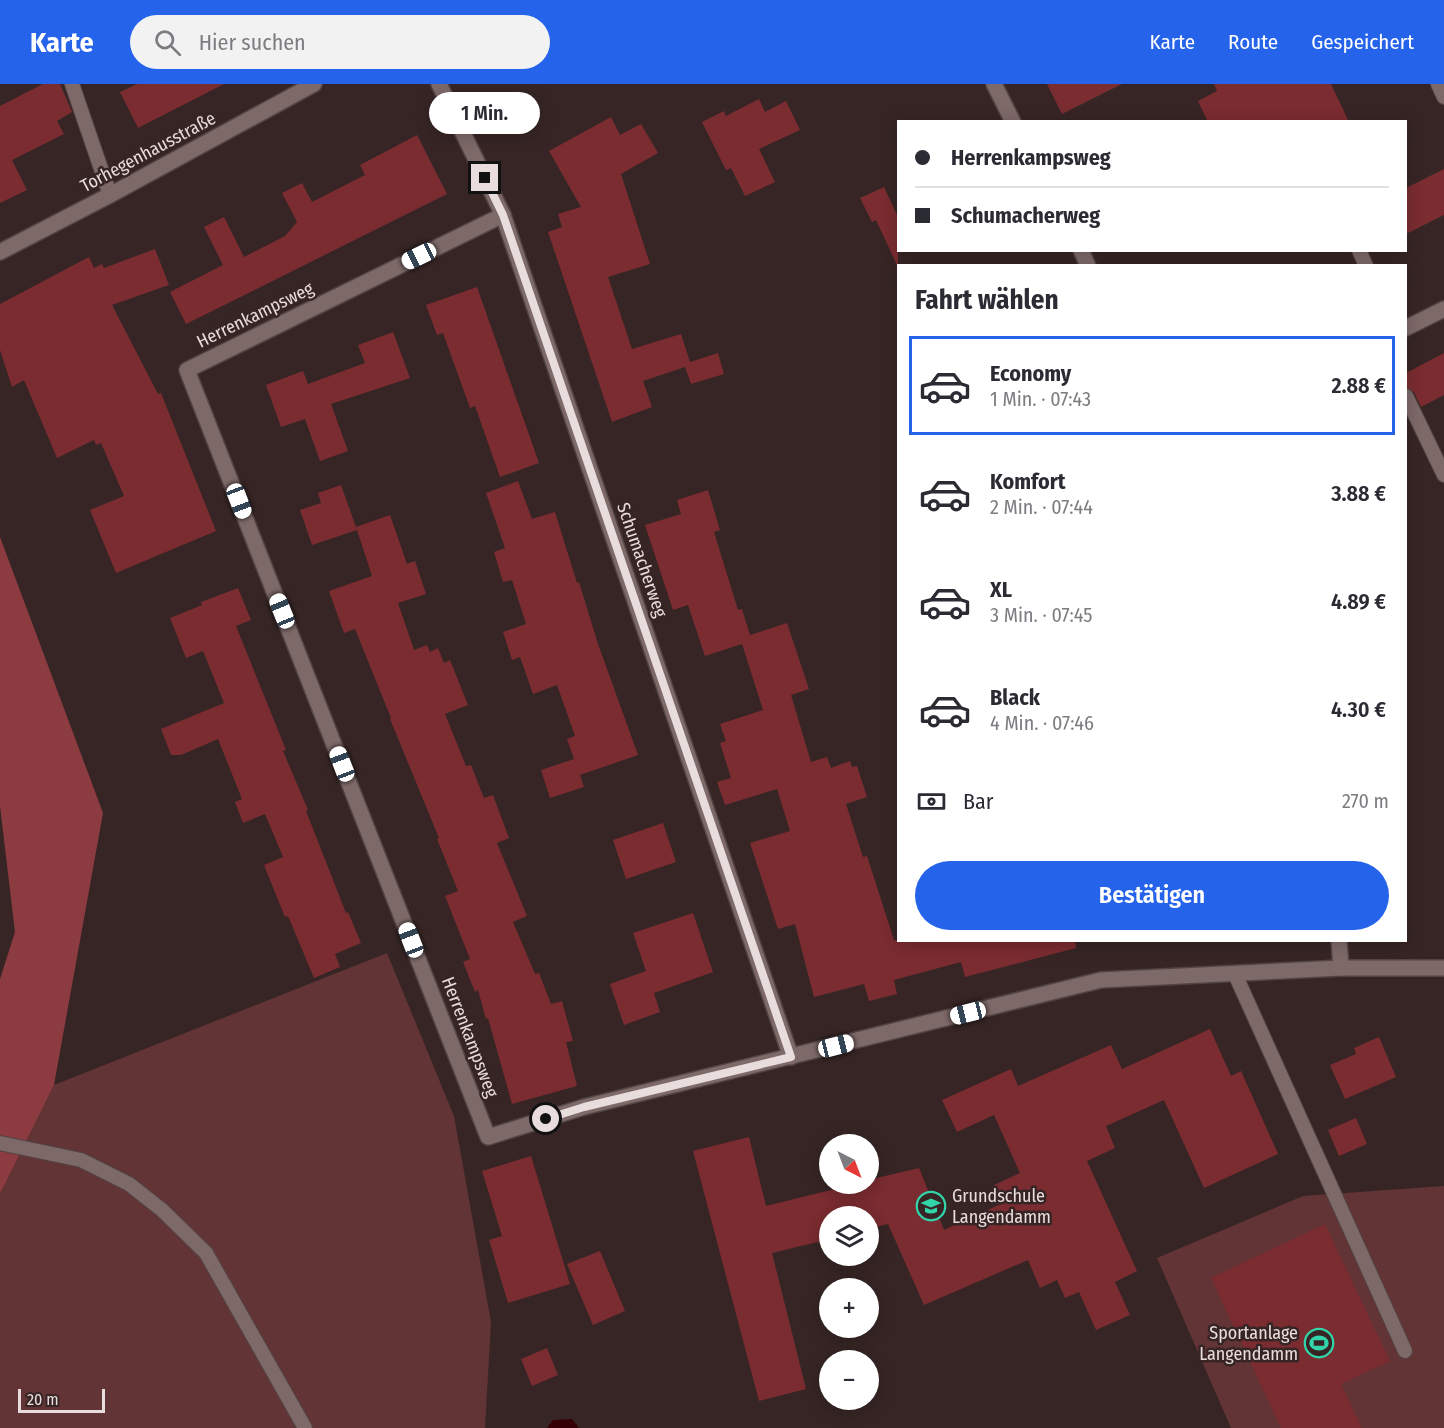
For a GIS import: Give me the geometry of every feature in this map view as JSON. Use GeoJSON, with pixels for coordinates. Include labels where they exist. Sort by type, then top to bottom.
{"type":"FeatureCollection","features":[{"type":"Feature","properties":{"kind":"street","name":"Torhegenhausstraße"},"geometry":{"type":"LineString","coordinates":[[0,252],[314,84]]}},
{"type":"Feature","properties":{"kind":"street","name":"Schumacherweg"},"geometry":{"type":"LineString","coordinates":[[439,84],[503,215],[791,1057]]}},
{"type":"Feature","properties":{"kind":"street"},"geometry":{"type":"LineString","coordinates":[[994,84],[1012,120]]}},
{"type":"Feature","properties":{"kind":"street","name":"Herrenkampsweg"},"geometry":{"type":"LineString","coordinates":[[503,215],[187,370],[488,1137],[584,1107],[1101,980],[1341,968],[1444,968]]}},
{"type":"Feature","properties":{"kind":"street"},"geometry":{"type":"LineString","coordinates":[[1407,328],[1444,309]]}},
{"type":"Feature","properties":{"kind":"street"},"geometry":{"type":"LineString","coordinates":[[1339,942],[1341,968]]}},
{"type":"Feature","properties":{"kind":"lane"},"geometry":{"type":"LineString","coordinates":[[72,84],[110,195]]}},
{"type":"Feature","properties":{"kind":"lane"},"geometry":{"type":"LineString","coordinates":[[1438,84],[1444,97]]}},
{"type":"Feature","properties":{"kind":"lane"},"geometry":{"type":"LineString","coordinates":[[1407,398],[1444,475]]}},
{"type":"Feature","properties":{"kind":"lane"},"geometry":{"type":"LineString","coordinates":[[1235,974],[1405,1351]]}},
{"type":"Feature","properties":{"kind":"lane"},"geometry":{"type":"LineString","coordinates":[[0,1143],[81,1160],[129,1184],[162,1210],[206,1253],[305,1428]]}},
{"type":"Feature","properties":{"kind":"shaded area"},"geometry":{"type":"Polygon","coordinates":[[[0,537],[103,813],[54,1085],[0,1194],[0,979],[15,932],[0,806],[0,537]]]}},
{"type":"Feature","properties":{"kind":"shaded area"},"geometry":{"type":"Polygon","coordinates":[[[387,953],[454,1116],[491,1322],[485,1428],[0,1428],[0,1194],[54,1085],[387,953]]]}},
{"type":"Feature","properties":{"kind":"shaded area","name":"Sportanlage Langendamm"},"geometry":{"type":"Polygon","coordinates":[[[1444,1186],[1444,1428],[1231,1428],[1157,1258],[1303,1196],[1444,1186]]]}},
{"type":"Feature","properties":{"kind":"shaded area"},"geometry":{"type":"Polygon","coordinates":[[[572,1419],[579,1428],[547,1428],[553,1420],[572,1419]]]}},
{"type":"Feature","properties":{"kind":"building"},"geometry":{"type":"Polygon","coordinates":[[[43,84],[60,84],[72,112],[57,121],[64,134],[12,160],[27,190],[0,203],[0,106],[43,84]]]}},
{"type":"Feature","properties":{"kind":"building"},"geometry":{"type":"Polygon","coordinates":[[[137,84],[224,84],[138,128],[120,92],[137,84]]]}},
{"type":"Feature","properties":{"kind":"building"},"geometry":{"type":"Polygon","coordinates":[[[1047,84],[1122,84],[1062,114],[1047,84]]]}},
{"type":"Feature","properties":{"kind":"building"},"geometry":{"type":"Polygon","coordinates":[[[1214,84],[1331,84],[1348,120],[1207,120],[1198,101],[1217,91],[1214,84]]]}},
{"type":"Feature","properties":{"kind":"building"},"geometry":{"type":"Polygon","coordinates":[[[759,99],[765,112],[786,101],[800,130],[759,149],[775,182],[745,196],[731,168],[726,170],[702,122],[724,111],[726,116],[759,99]]]}},
{"type":"Feature","properties":{"kind":"building"},"geometry":{"type":"Polygon","coordinates":[[[611,117],[620,135],[641,124],[658,153],[621,174],[650,264],[608,277],[632,349],[681,334],[690,362],[718,353],[724,374],[691,384],[685,367],[643,381],[652,407],[612,422],[548,232],[562,227],[558,214],[581,207],[549,151],[611,117]]]}},
{"type":"Feature","properties":{"kind":"building"},"geometry":{"type":"Polygon","coordinates":[[[417,135],[447,194],[186,324],[170,292],[223,265],[204,227],[224,217],[244,257],[285,236],[297,222],[282,193],[302,183],[312,202],[365,175],[360,165],[417,135]]]}},
{"type":"Feature","properties":{"kind":"building"},"geometry":{"type":"Polygon","coordinates":[[[1444,169],[1444,215],[1407,234],[1407,188],[1444,169]]]}},
{"type":"Feature","properties":{"kind":"building"},"geometry":{"type":"Polygon","coordinates":[[[884,187],[897,215],[897,265],[876,220],[872,222],[860,198],[884,187]]]}},
{"type":"Feature","properties":{"kind":"building"},"geometry":{"type":"Polygon","coordinates":[[[155,249],[169,285],[112,305],[158,394],[161,393],[216,531],[116,573],[90,510],[124,496],[101,443],[96,445],[94,440],[57,458],[24,380],[12,387],[0,350],[0,304],[89,257],[94,268],[102,264],[104,268],[155,249]]]}},
{"type":"Feature","properties":{"kind":"building"},"geometry":{"type":"Polygon","coordinates":[[[477,287],[539,463],[500,477],[475,406],[470,408],[443,333],[437,335],[426,305],[477,287]]]}},
{"type":"Feature","properties":{"kind":"building"},"geometry":{"type":"Polygon","coordinates":[[[393,332],[410,378],[331,404],[348,451],[320,461],[305,419],[281,427],[266,385],[303,371],[308,384],[365,363],[358,345],[393,332]]]}},
{"type":"Feature","properties":{"kind":"building"},"geometry":{"type":"Polygon","coordinates":[[[1444,353],[1444,395],[1421,407],[1414,392],[1407,388],[1407,372],[1444,353]]]}},
{"type":"Feature","properties":{"kind":"building"},"geometry":{"type":"Polygon","coordinates":[[[518,481],[532,519],[555,512],[577,583],[579,582],[598,644],[638,755],[580,775],[584,787],[550,798],[541,770],[574,759],[567,739],[575,736],[557,685],[533,694],[520,657],[512,660],[503,632],[526,624],[512,580],[503,582],[494,552],[505,548],[486,493],[518,481]]]}},
{"type":"Feature","properties":{"kind":"building"},"geometry":{"type":"Polygon","coordinates":[[[341,485],[356,527],[390,515],[407,564],[415,561],[426,594],[398,603],[414,650],[427,645],[430,652],[438,648],[444,663],[450,660],[468,705],[445,714],[466,766],[471,765],[484,798],[493,795],[509,838],[497,843],[527,916],[513,922],[535,974],[539,973],[551,1004],[562,1001],[573,1041],[566,1042],[577,1086],[512,1104],[488,1018],[486,1019],[478,990],[475,992],[463,962],[470,959],[445,896],[458,891],[355,629],[344,633],[329,591],[372,576],[357,530],[312,545],[300,510],[321,503],[318,493],[341,485]]]}},
{"type":"Feature","properties":{"kind":"building"},"geometry":{"type":"Polygon","coordinates":[[[708,490],[720,530],[714,532],[738,610],[742,609],[750,635],[787,623],[809,689],[791,695],[811,762],[827,757],[831,768],[850,761],[852,767],[857,766],[867,797],[846,804],[863,857],[867,856],[894,940],[897,942],[1075,942],[1076,948],[965,977],[961,962],[894,980],[897,994],[869,1001],[864,984],[814,997],[795,924],[778,929],[750,843],[790,831],[777,789],[725,805],[717,782],[731,778],[720,743],[726,741],[720,724],[763,710],[742,644],[705,656],[688,605],[673,610],[645,525],[681,514],[677,500],[708,490]]]}},
{"type":"Feature","properties":{"kind":"building"},"geometry":{"type":"Polygon","coordinates":[[[238,588],[251,620],[236,626],[286,750],[283,751],[308,810],[306,811],[346,913],[348,912],[361,943],[335,954],[340,967],[314,978],[288,916],[285,917],[264,865],[283,857],[265,814],[243,823],[235,802],[242,799],[218,739],[181,755],[171,755],[161,729],[224,703],[203,651],[186,658],[170,618],[202,605],[201,602],[238,588]]]}},
{"type":"Feature","properties":{"kind":"building"},"geometry":{"type":"Polygon","coordinates":[[[663,823],[676,862],[626,879],[613,840],[663,823]]]}},
{"type":"Feature","properties":{"kind":"building"},"geometry":{"type":"Polygon","coordinates":[[[693,913],[713,972],[654,993],[660,1012],[624,1025],[610,984],[646,971],[633,933],[693,913]]]}},
{"type":"Feature","properties":{"kind":"building"},"geometry":{"type":"Polygon","coordinates":[[[1210,1029],[1231,1076],[1241,1071],[1278,1154],[1204,1188],[1164,1100],[1106,1126],[1115,1148],[1087,1161],[1137,1271],[1115,1282],[1130,1315],[1096,1330],[1079,1292],[1065,1298],[1057,1280],[1040,1288],[1028,1260],[924,1305],[888,1224],[879,1226],[879,1206],[819,1206],[819,1242],[772,1253],[806,1389],[759,1401],[693,1151],[749,1137],[766,1206],[819,1193],[879,1194],[879,1177],[919,1168],[944,1230],[1003,1203],[994,1185],[1020,1173],[994,1115],[957,1132],[942,1100],[1011,1069],[1018,1086],[1111,1045],[1122,1069],[1210,1029]]]}},
{"type":"Feature","properties":{"kind":"building"},"geometry":{"type":"Polygon","coordinates":[[[1379,1037],[1396,1077],[1345,1099],[1330,1065],[1356,1054],[1354,1048],[1379,1037]]]}},
{"type":"Feature","properties":{"kind":"building"},"geometry":{"type":"Polygon","coordinates":[[[1356,1118],[1367,1144],[1339,1156],[1328,1130],[1356,1118]]]}},
{"type":"Feature","properties":{"kind":"building"},"geometry":{"type":"Polygon","coordinates":[[[531,1156],[570,1284],[508,1303],[489,1240],[502,1236],[482,1171],[531,1156]]]}},
{"type":"Feature","properties":{"kind":"building"},"geometry":{"type":"Polygon","coordinates":[[[1325,1224],[1390,1361],[1341,1384],[1362,1428],[1281,1428],[1211,1278],[1325,1224]]]}},
{"type":"Feature","properties":{"kind":"building"},"geometry":{"type":"Polygon","coordinates":[[[600,1251],[625,1311],[593,1325],[567,1264],[600,1251]]]}},
{"type":"Feature","properties":{"kind":"building"},"geometry":{"type":"Polygon","coordinates":[[[547,1348],[558,1375],[532,1386],[521,1359],[547,1348]]]}},
{"type":"Feature","properties":{"kind":"place","name":"Grundschule Langendamm"},"geometry":{"type":"Point","coordinates":[931,1206]}},
{"type":"Feature","properties":{"kind":"place","name":"Sportanlage Langendamm"},"geometry":{"type":"Point","coordinates":[1319,1343]}},
{"type":"Feature","properties":{"kind":"route"},"geometry":{"type":"LineString","coordinates":[[485,178],[503,215],[791,1057],[584,1107],[546,1119]]}}]}
